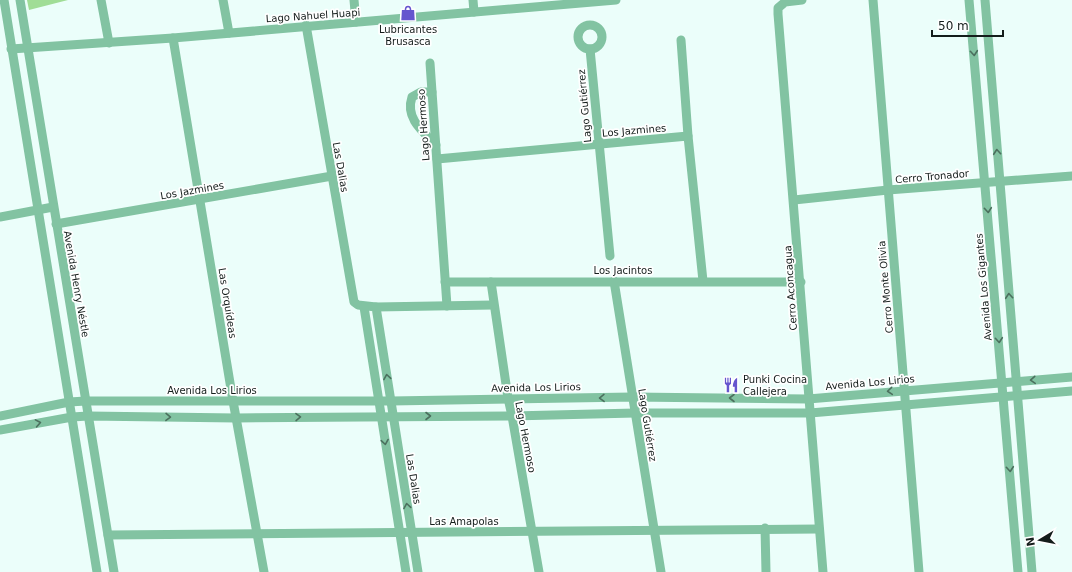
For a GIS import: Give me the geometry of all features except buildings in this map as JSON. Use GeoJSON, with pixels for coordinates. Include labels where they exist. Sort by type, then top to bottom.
{"type":"FeatureCollection","features":[{"type":"Feature","properties":{"kind":"street"},"geometry":{"type":"LineString","coordinates":[[4,0],[97,572]]}},
{"type":"Feature","properties":{"kind":"street","name":"Avenida Henry Néstle"},"geometry":{"type":"LineString","coordinates":[[20,0],[114,572]]}},
{"type":"Feature","properties":{"kind":"street"},"geometry":{"type":"LineString","coordinates":[[101,0],[109,43]]}},
{"type":"Feature","properties":{"kind":"street"},"geometry":{"type":"LineString","coordinates":[[223,0],[229,33]]}},
{"type":"Feature","properties":{"kind":"street"},"geometry":{"type":"LineString","coordinates":[[354,0],[356,22]]}},
{"type":"Feature","properties":{"kind":"street"},"geometry":{"type":"LineString","coordinates":[[473,0],[474,12]]}},
{"type":"Feature","properties":{"kind":"street","name":"Lago Nahuel Huapi"},"geometry":{"type":"LineString","coordinates":[[11,49],[173,38],[306,25],[616,0]]}},
{"type":"Feature","properties":{"kind":"street","name":"Cerro Aconcagua"},"geometry":{"type":"LineString","coordinates":[[802,0],[789,1],[782,4],[778,8],[778,14],[801,282],[808,399],[823,572]]}},
{"type":"Feature","properties":{"kind":"street","name":"Cerro Monte Olivia"},"geometry":{"type":"LineString","coordinates":[[873,0],[919,572]]}},
{"type":"Feature","properties":{"kind":"street","name":"Avenida Los Gigantes"},"geometry":{"type":"LineString","coordinates":[[969,0],[1003,382],[1018,572]]}},
{"type":"Feature","properties":{"kind":"street"},"geometry":{"type":"LineString","coordinates":[[985,0],[1032,572]]}},
{"type":"Feature","properties":{"kind":"street","name":"Las Dalias"},"geometry":{"type":"LineString","coordinates":[[306,25],[354,302],[364,307]]}},
{"type":"Feature","properties":{"kind":"street","name":"Las Orquídeas"},"geometry":{"type":"LineString","coordinates":[[173,38],[233,401],[264,572]]}},
{"type":"Feature","properties":{"kind":"street"},"geometry":{"type":"LineString","coordinates":[[681,40],[688,136],[703,281]]}},
{"type":"Feature","properties":{"kind":"street","name":"Lago Gutiérrez"},"geometry":{"type":"LineString","coordinates":[[590,49],[610,256]]}},
{"type":"Feature","properties":{"kind":"street","name":"Lago Hermoso"},"geometry":{"type":"LineString","coordinates":[[430,63],[447,306]]}},
{"type":"Feature","properties":{"kind":"street"},"geometry":{"type":"LineString","coordinates":[[432,92],[421,92],[412,97],[409,105],[411,116],[436,145]]}},
{"type":"Feature","properties":{"kind":"street","name":"Los Jazmines"},"geometry":{"type":"LineString","coordinates":[[437,159],[688,136]]}},
{"type":"Feature","properties":{"kind":"street","name":"Los Jazmines"},"geometry":{"type":"LineString","coordinates":[[56,224],[332,176]]}},
{"type":"Feature","properties":{"kind":"street","name":"Cerro Tronador"},"geometry":{"type":"LineString","coordinates":[[794,200],[888,190],[1072,176]]}},
{"type":"Feature","properties":{"kind":"street"},"geometry":{"type":"LineString","coordinates":[[0,217],[53,207]]}},
{"type":"Feature","properties":{"kind":"street","name":"Lago Gutiérrez"},"geometry":{"type":"LineString","coordinates":[[614,281],[661,572]]}},
{"type":"Feature","properties":{"kind":"street","name":"Los Jacintos"},"geometry":{"type":"LineString","coordinates":[[446,282],[801,282]]}},
{"type":"Feature","properties":{"kind":"street","name":"Lago Hermoso"},"geometry":{"type":"LineString","coordinates":[[491,282],[493,305],[508,398],[539,572]]}},
{"type":"Feature","properties":{"kind":"street"},"geometry":{"type":"LineString","coordinates":[[406,572],[364,307],[493,305]]}},
{"type":"Feature","properties":{"kind":"street","name":"Las Dalias"},"geometry":{"type":"LineString","coordinates":[[376,307],[418,572]]}},
{"type":"Feature","properties":{"kind":"street","name":"Avenida Los Lirios"},"geometry":{"type":"LineString","coordinates":[[0,416],[69,402],[86,401],[391,401],[632,397],[808,399],[1072,377]]}},
{"type":"Feature","properties":{"kind":"street"},"geometry":{"type":"LineString","coordinates":[[0,430],[72,417],[88,416],[236,418],[512,416],[635,413],[810,413],[1072,391]]}},
{"type":"Feature","properties":{"kind":"street"},"geometry":{"type":"LineString","coordinates":[[765,528],[766,572]]}},
{"type":"Feature","properties":{"kind":"street","name":"Las Amapolas"},"geometry":{"type":"LineString","coordinates":[[108,535],[819,528]]}},
{"type":"Feature","properties":{"kind":"green space"},"geometry":{"type":"Polygon","coordinates":[[[27,0],[68,0],[29,10],[27,0]]]}},
{"type":"Feature","properties":{"kind":"place","name":"Lubricantes Brusasca"},"geometry":{"type":"Point","coordinates":[408,13]}},
{"type":"Feature","properties":{"kind":"place","name":"Punki Cocina Callejera"},"geometry":{"type":"Point","coordinates":[731,385]}}]}
